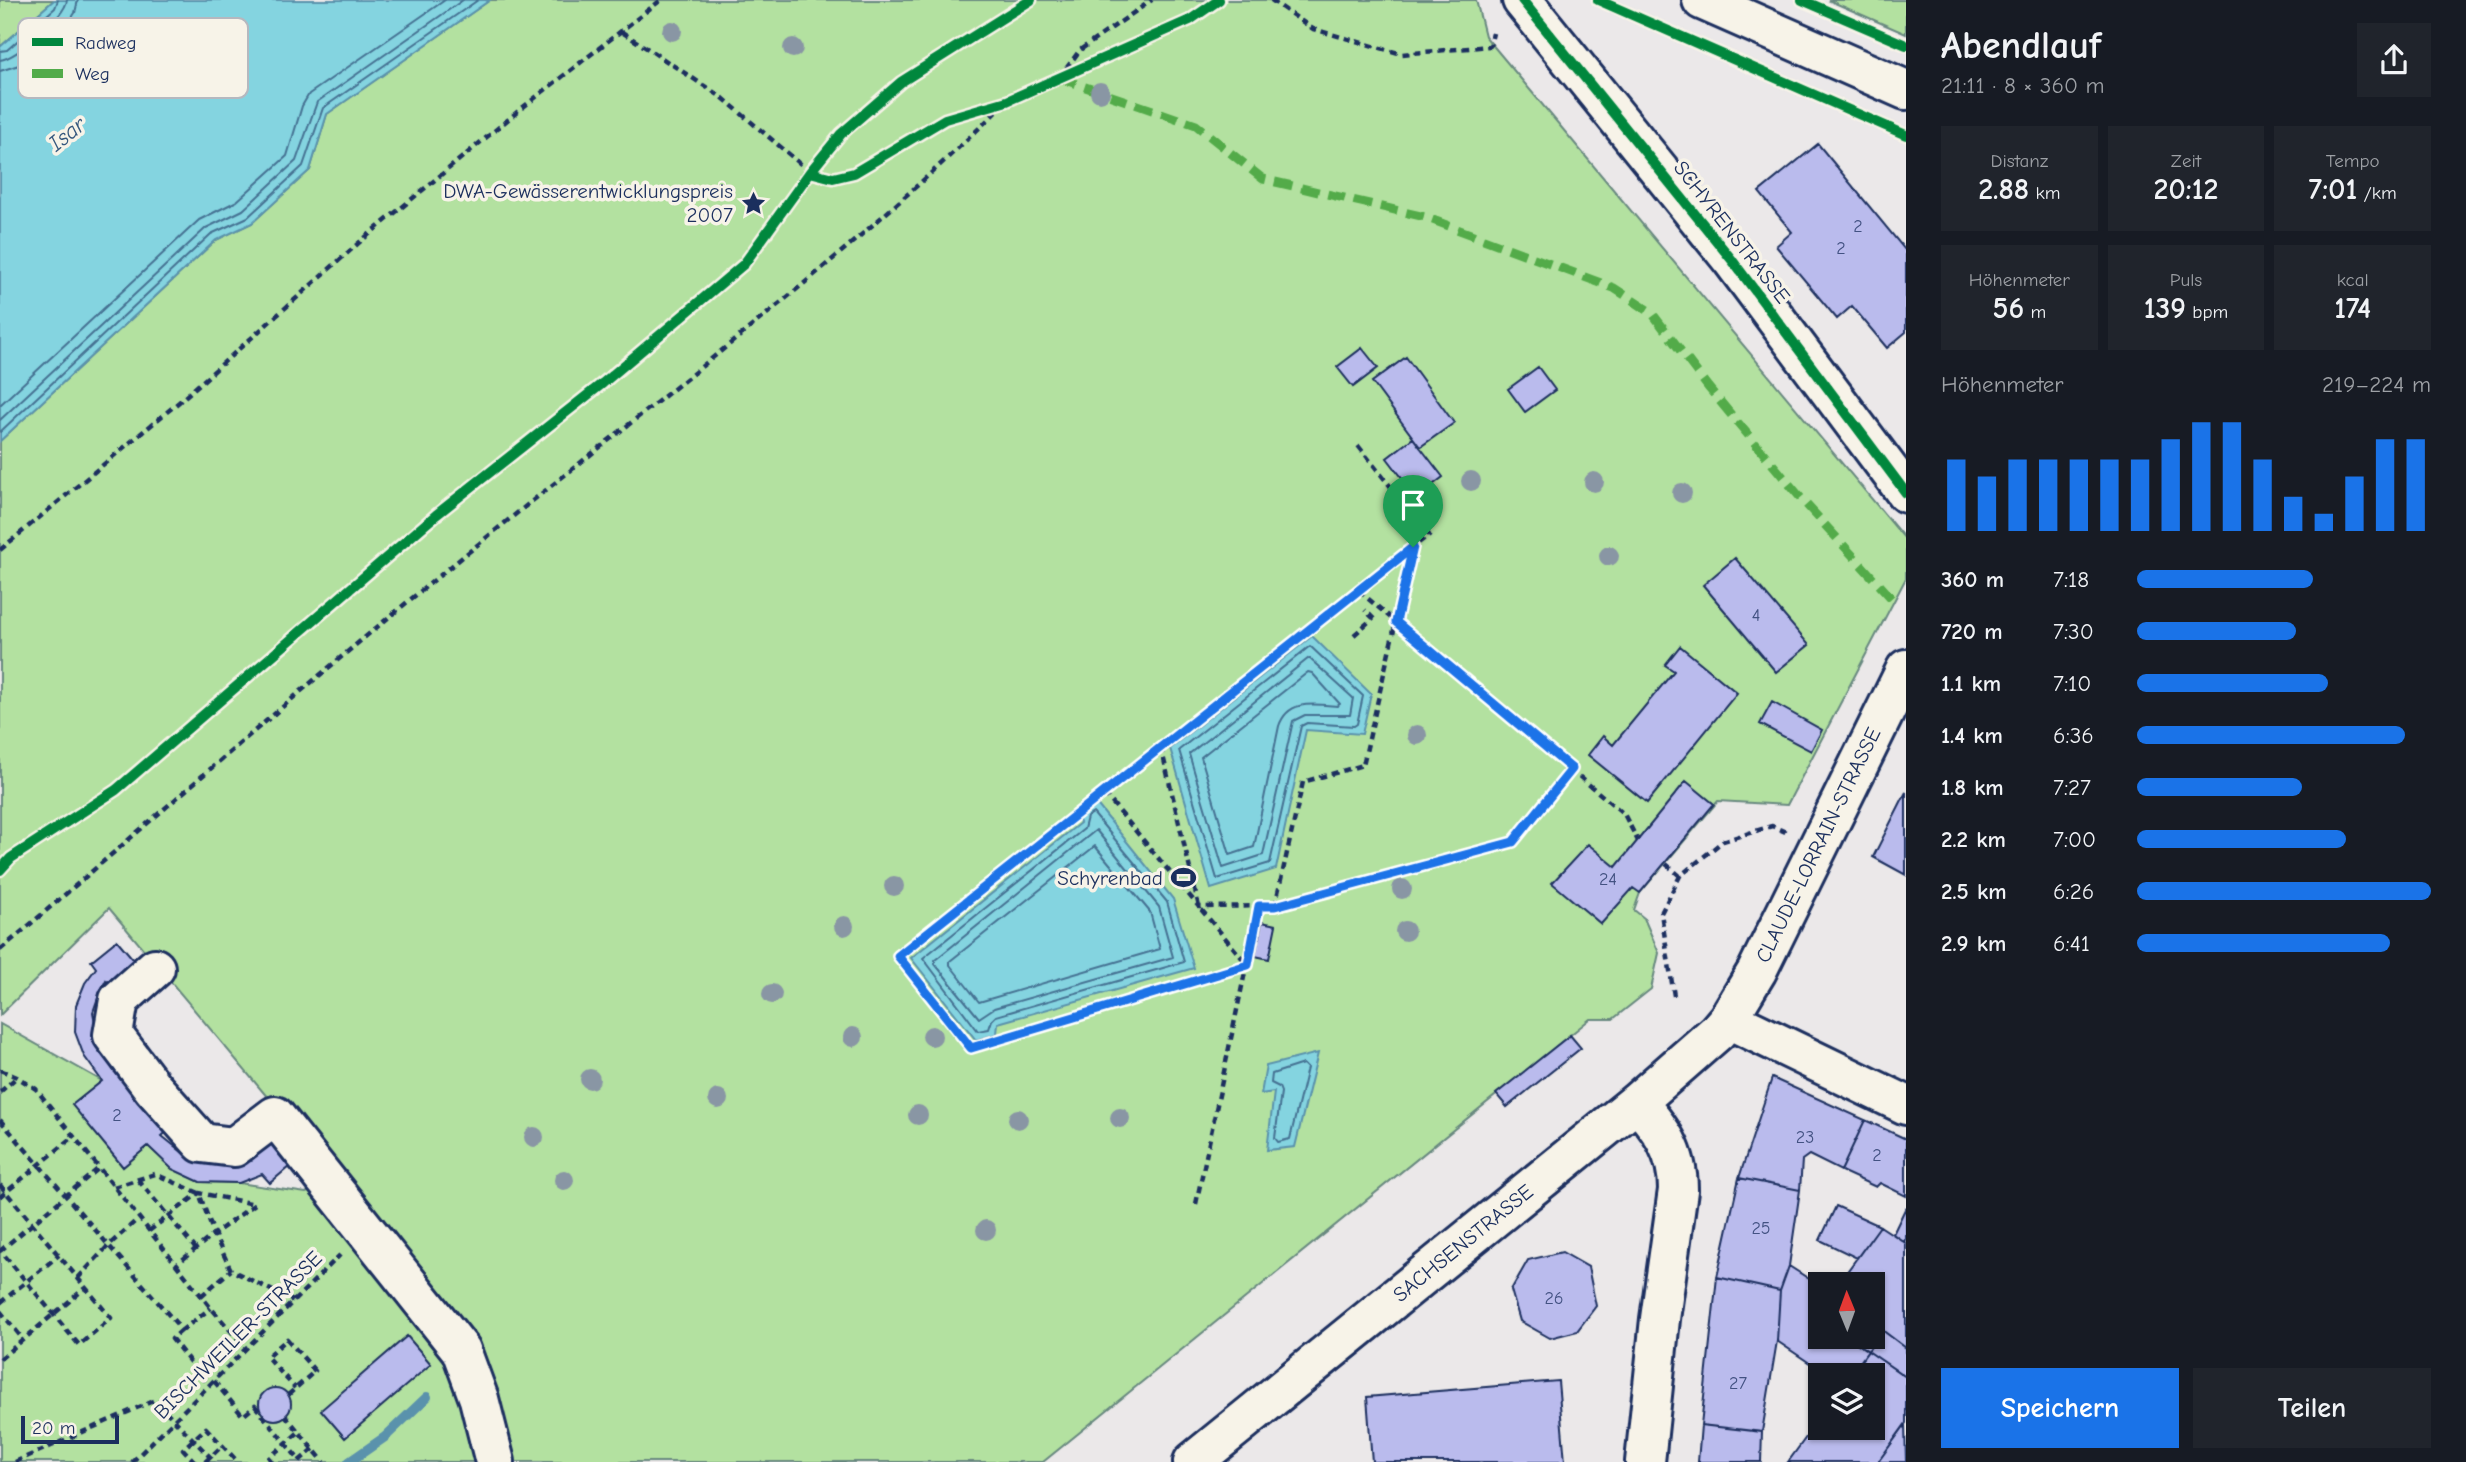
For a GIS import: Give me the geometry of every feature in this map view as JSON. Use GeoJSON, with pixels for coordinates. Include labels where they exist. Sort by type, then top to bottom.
{"type":"FeatureCollection","features":[{"type":"Feature","properties":{"kind":"street","name":"SCHYRENSTRASSE"},"geometry":{"type":"LineString","coordinates":[[1522,0],[1732,260],[1906,493]]}},
{"type":"Feature","properties":{"kind":"street"},"geometry":{"type":"LineString","coordinates":[[1703,0],[1906,90]]}},
{"type":"Feature","properties":{"kind":"street","name":"CLAUDE-LORRAIN-STRASSE"},"geometry":{"type":"LineString","coordinates":[[1728,1019],[1763,959],[1906,669]]}},
{"type":"Feature","properties":{"kind":"street"},"geometry":{"type":"LineString","coordinates":[[155,968],[119,1000],[113,1035],[153,1088],[202,1143],[234,1147],[275,1116],[461,1350],[479,1399],[495,1462]]}},
{"type":"Feature","properties":{"kind":"street"},"geometry":{"type":"LineString","coordinates":[[1728,1019],[1906,1105]]}},
{"type":"Feature","properties":{"kind":"street","name":"SACHSENSTRASSE"},"geometry":{"type":"LineString","coordinates":[[1193,1462],[1637,1102],[1701,1048],[1728,1019]]}},
{"type":"Feature","properties":{"kind":"street"},"geometry":{"type":"LineString","coordinates":[[1637,1102],[1658,1126],[1672,1148],[1678,1171],[1678,1190],[1660,1319],[1645,1462]]}},
{"type":"Feature","properties":{"kind":"path"},"geometry":{"type":"LineString","coordinates":[[0,550],[179,401],[382,223],[522,108],[661,0]]}},
{"type":"Feature","properties":{"kind":"path"},"geometry":{"type":"LineString","coordinates":[[1059,78],[1080,50],[1152,0]]}},
{"type":"Feature","properties":{"kind":"path"},"geometry":{"type":"LineString","coordinates":[[1271,0],[1313,29],[1402,54],[1490,46],[1493,33]]}},
{"type":"Feature","properties":{"kind":"path"},"geometry":{"type":"LineString","coordinates":[[622,32],[723,98],[810,172]]}},
{"type":"Feature","properties":{"kind":"path"},"geometry":{"type":"LineString","coordinates":[[1059,78],[1083,67]]}},
{"type":"Feature","properties":{"kind":"path"},"geometry":{"type":"LineString","coordinates":[[0,950],[450,566],[822,269],[1007,101]]}},
{"type":"Feature","properties":{"kind":"path"},"geometry":{"type":"LineString","coordinates":[[803,182],[818,162]]}},
{"type":"Feature","properties":{"kind":"path"},"geometry":{"type":"LineString","coordinates":[[1248,965],[971,1048],[898,956],[1429,534],[1356,443]]}},
{"type":"Feature","properties":{"kind":"path"},"geometry":{"type":"LineString","coordinates":[[1275,906],[1303,782],[1363,765],[1413,547]]}},
{"type":"Feature","properties":{"kind":"path"},"geometry":{"type":"LineString","coordinates":[[1359,591],[1624,814],[1638,841]]}},
{"type":"Feature","properties":{"kind":"path"},"geometry":{"type":"LineString","coordinates":[[1354,635],[1373,618],[1365,610]]}},
{"type":"Feature","properties":{"kind":"path"},"geometry":{"type":"LineString","coordinates":[[1161,747],[1199,906]]}},
{"type":"Feature","properties":{"kind":"path"},"geometry":{"type":"LineString","coordinates":[[1199,906],[1275,906],[1513,842],[1572,769]]}},
{"type":"Feature","properties":{"kind":"path"},"geometry":{"type":"LineString","coordinates":[[1104,793],[1248,965]]}},
{"type":"Feature","properties":{"kind":"path"},"geometry":{"type":"LineString","coordinates":[[1674,996],[1661,913],[1680,876],[1723,841],[1772,826]]}},
{"type":"Feature","properties":{"kind":"path"},"geometry":{"type":"LineString","coordinates":[[1666,864],[1680,876]]}},
{"type":"Feature","properties":{"kind":"path"},"geometry":{"type":"LineString","coordinates":[[1196,1204],[1259,906]]}},
{"type":"Feature","properties":{"kind":"path"},"geometry":{"type":"LineString","coordinates":[[0,1070],[36,1089],[201,1296],[246,1348]]}},
{"type":"Feature","properties":{"kind":"path"},"geometry":{"type":"LineString","coordinates":[[0,1092],[17,1077]]}},
{"type":"Feature","properties":{"kind":"path"},"geometry":{"type":"LineString","coordinates":[[0,1120],[182,1331]]}},
{"type":"Feature","properties":{"kind":"path"},"geometry":{"type":"LineString","coordinates":[[0,1197],[73,1137]]}},
{"type":"Feature","properties":{"kind":"path"},"geometry":{"type":"LineString","coordinates":[[0,1185],[32,1223],[58,1255],[86,1287],[111,1318],[79,1345],[0,1250],[32,1223],[99,1168]]}},
{"type":"Feature","properties":{"kind":"path"},"geometry":{"type":"LineString","coordinates":[[114,1187],[155,1174],[199,1193],[255,1204],[176,1265]]}},
{"type":"Feature","properties":{"kind":"path"},"geometry":{"type":"LineString","coordinates":[[138,1180],[196,1249]]}},
{"type":"Feature","properties":{"kind":"path"},"geometry":{"type":"LineString","coordinates":[[149,1231],[199,1193]]}},
{"type":"Feature","properties":{"kind":"path"},"geometry":{"type":"LineString","coordinates":[[199,1193],[231,1270],[293,1301]]}},
{"type":"Feature","properties":{"kind":"path"},"geometry":{"type":"LineString","coordinates":[[78,1278],[109,1244],[139,1218]]}},
{"type":"Feature","properties":{"kind":"path"},"geometry":{"type":"LineString","coordinates":[[0,1303],[58,1255]]}},
{"type":"Feature","properties":{"kind":"path"},"geometry":{"type":"LineString","coordinates":[[201,1296],[231,1270]]}},
{"type":"Feature","properties":{"kind":"path"},"geometry":{"type":"LineString","coordinates":[[0,1359],[86,1287]]}},
{"type":"Feature","properties":{"kind":"path"},"geometry":{"type":"LineString","coordinates":[[209,1386],[172,1339],[211,1308]]}},
{"type":"Feature","properties":{"kind":"path"},"geometry":{"type":"LineString","coordinates":[[0,1311],[23,1339]]}},
{"type":"Feature","properties":{"kind":"path"},"geometry":{"type":"LineString","coordinates":[[288,1395],[315,1371],[287,1339],[267,1357],[295,1388]]}},
{"type":"Feature","properties":{"kind":"path"},"geometry":{"type":"LineString","coordinates":[[214,1381],[243,1416],[255,1406],[300,1461],[314,1448]]}},
{"type":"Feature","properties":{"kind":"path"},"geometry":{"type":"LineString","coordinates":[[15,1462],[155,1400],[215,1462]]}},
{"type":"Feature","properties":{"kind":"path"},"geometry":{"type":"LineString","coordinates":[[285,1415],[324,1462]]}},
{"type":"Feature","properties":{"kind":"path"},"geometry":{"type":"LineString","coordinates":[[195,1462],[183,1449],[206,1428],[238,1462]]}},
{"type":"Feature","properties":{"kind":"path"},"geometry":{"type":"LineString","coordinates":[[272,1462],[269,1458],[300,1431]]}},
{"type":"Feature","properties":{"kind":"path"},"geometry":{"type":"LineString","coordinates":[[205,1462],[222,1446]]}},
{"type":"Feature","properties":{"kind":"green space"},"geometry":{"type":"Polygon","coordinates":[[[0,0],[54,0],[33,18],[18,18],[18,31],[0,47],[0,0]]]}},
{"type":"Feature","properties":{"kind":"green space"},"geometry":{"type":"Polygon","coordinates":[[[490,0],[1476,0],[1485,36],[1906,540],[1906,578],[1787,805],[1718,801],[1640,893],[1634,910],[1644,918],[1659,953],[1651,989],[1613,1019],[1590,1019],[1043,1462],[0,1462],[0,1024],[102,1081],[73,1105],[123,1167],[148,1146],[172,1169],[200,1182],[239,1183],[306,1193],[335,1178],[109,908],[0,1015],[0,441],[216,240],[252,223],[310,170],[327,114],[490,0]]]}},
{"type":"Feature","properties":{"kind":"green space"},"geometry":{"type":"Polygon","coordinates":[[[1828,0],[1906,0],[1906,34],[1828,0]]]}},
{"type":"Feature","properties":{"kind":"water","name":"Isar"},"geometry":{"type":"Polygon","coordinates":[[[54,0],[490,0],[327,114],[310,170],[252,223],[216,240],[0,441],[0,47],[18,31],[18,98],[248,98],[248,18],[33,18],[54,0]]]}},
{"type":"Feature","properties":{"kind":"water"},"geometry":{"type":"Polygon","coordinates":[[[1312,636],[1371,694],[1362,734],[1306,730],[1276,869],[1211,889],[1170,748],[1312,636]]]}},
{"type":"Feature","properties":{"kind":"water"},"geometry":{"type":"Polygon","coordinates":[[[1095,802],[1173,899],[1194,968],[998,1023],[997,1034],[976,1040],[911,958],[1080,823],[1077,816],[1095,802]]]}},
{"type":"Feature","properties":{"kind":"water"},"geometry":{"type":"Polygon","coordinates":[[[1318,1053],[1295,1147],[1267,1150],[1274,1092],[1261,1094],[1266,1066],[1318,1053]]]}},
{"type":"Feature","properties":{"kind":"building"},"geometry":{"type":"Polygon","coordinates":[[[1818,144],[1906,251],[1906,332],[1887,348],[1852,306],[1837,319],[1776,246],[1792,232],[1759,192],[1818,144]]]}},
{"type":"Feature","properties":{"kind":"building"},"geometry":{"type":"Polygon","coordinates":[[[1362,348],[1378,368],[1353,387],[1337,367],[1362,348]]]}},
{"type":"Feature","properties":{"kind":"building"},"geometry":{"type":"Polygon","coordinates":[[[1406,357],[1454,423],[1420,447],[1372,382],[1406,357]]]}},
{"type":"Feature","properties":{"kind":"building"},"geometry":{"type":"Polygon","coordinates":[[[1538,367],[1555,390],[1525,412],[1508,389],[1538,367]]]}},
{"type":"Feature","properties":{"kind":"building"},"geometry":{"type":"Polygon","coordinates":[[[1413,438],[1443,477],[1417,497],[1387,458],[1413,438]]]}},
{"type":"Feature","properties":{"kind":"building"},"geometry":{"type":"Polygon","coordinates":[[[1735,558],[1809,645],[1776,672],[1703,585],[1735,558]]]}},
{"type":"Feature","properties":{"kind":"building"},"geometry":{"type":"Polygon","coordinates":[[[1680,646],[1737,693],[1647,803],[1588,755],[1603,736],[1613,745],[1674,671],[1665,665],[1680,646]]]}},
{"type":"Feature","properties":{"kind":"building"},"geometry":{"type":"Polygon","coordinates":[[[1772,702],[1822,730],[1811,751],[1760,724],[1772,702]]]}},
{"type":"Feature","properties":{"kind":"building"},"geometry":{"type":"Polygon","coordinates":[[[1686,781],[1714,804],[1640,893],[1633,888],[1601,924],[1552,883],[1588,844],[1616,867],[1686,781]]]}},
{"type":"Feature","properties":{"kind":"building"},"geometry":{"type":"Polygon","coordinates":[[[1906,792],[1906,875],[1873,857],[1906,792]]]}},
{"type":"Feature","properties":{"kind":"building"},"geometry":{"type":"Polygon","coordinates":[[[1262,922],[1276,925],[1269,959],[1255,956],[1262,922]]]}},
{"type":"Feature","properties":{"kind":"building"},"geometry":{"type":"Polygon","coordinates":[[[117,940],[138,965],[112,987],[106,980],[100,992],[93,1012],[100,1049],[114,1071],[118,1067],[170,1129],[162,1136],[183,1153],[205,1164],[231,1165],[251,1161],[248,1158],[276,1134],[297,1160],[270,1183],[262,1174],[239,1183],[200,1182],[172,1169],[148,1146],[123,1167],[72,1105],[102,1081],[84,1056],[75,1032],[76,1005],[85,983],[96,968],[91,961],[117,940]]]}},
{"type":"Feature","properties":{"kind":"building"},"geometry":{"type":"Polygon","coordinates":[[[1570,1035],[1581,1048],[1507,1107],[1496,1094],[1570,1035]]]}},
{"type":"Feature","properties":{"kind":"building"},"geometry":{"type":"Polygon","coordinates":[[[1772,1078],[1865,1120],[1841,1171],[1809,1155],[1802,1160],[1800,1190],[1739,1178],[1772,1078]]]}},
{"type":"Feature","properties":{"kind":"building"},"geometry":{"type":"Polygon","coordinates":[[[1865,1120],[1906,1139],[1906,1196],[1880,1183],[1876,1187],[1841,1171],[1865,1120]]]}},
{"type":"Feature","properties":{"kind":"building"},"geometry":{"type":"Polygon","coordinates":[[[1739,1178],[1800,1190],[1789,1266],[1780,1291],[1717,1277],[1739,1178]]]}},
{"type":"Feature","properties":{"kind":"building"},"geometry":{"type":"Polygon","coordinates":[[[1836,1206],[1880,1226],[1857,1258],[1820,1240],[1836,1206]]]}},
{"type":"Feature","properties":{"kind":"building"},"geometry":{"type":"Polygon","coordinates":[[[1906,1207],[1906,1238],[1904,1242],[1893,1234],[1906,1207]]]}},
{"type":"Feature","properties":{"kind":"building"},"geometry":{"type":"Polygon","coordinates":[[[1880,1226],[1906,1243],[1906,1348],[1885,1332],[1885,1272],[1847,1272],[1880,1226]]]}},
{"type":"Feature","properties":{"kind":"building"},"geometry":{"type":"Polygon","coordinates":[[[1562,1252],[1588,1267],[1596,1306],[1577,1331],[1550,1338],[1520,1321],[1511,1290],[1528,1260],[1562,1252]]]}},
{"type":"Feature","properties":{"kind":"building"},"geometry":{"type":"Polygon","coordinates":[[[1789,1266],[1808,1278],[1808,1349],[1865,1349],[1868,1351],[1859,1363],[1810,1363],[1777,1341],[1780,1291],[1789,1266]]]}},
{"type":"Feature","properties":{"kind":"building"},"geometry":{"type":"Polygon","coordinates":[[[1717,1277],[1780,1291],[1777,1341],[1762,1432],[1701,1425],[1717,1277]]]}},
{"type":"Feature","properties":{"kind":"building"},"geometry":{"type":"Polygon","coordinates":[[[1885,1332],[1906,1348],[1906,1377],[1868,1351],[1885,1349],[1885,1332]]]}},
{"type":"Feature","properties":{"kind":"building"},"geometry":{"type":"Polygon","coordinates":[[[407,1336],[431,1364],[345,1438],[321,1410],[407,1336]]]}},
{"type":"Feature","properties":{"kind":"building"},"geometry":{"type":"Polygon","coordinates":[[[1868,1351],[1906,1377],[1906,1423],[1878,1462],[1788,1462],[1808,1434],[1808,1440],[1885,1440],[1885,1363],[1859,1363],[1868,1351]]]}},
{"type":"Feature","properties":{"kind":"building"},"geometry":{"type":"Polygon","coordinates":[[[1558,1381],[1565,1462],[1372,1462],[1367,1397],[1558,1381]]]}},
{"type":"Feature","properties":{"kind":"building"},"geometry":{"type":"Polygon","coordinates":[[[275,1388],[286,1393],[291,1404],[286,1415],[275,1420],[264,1415],[259,1404],[264,1393],[275,1388]]]}},
{"type":"Feature","properties":{"kind":"building"},"geometry":{"type":"Polygon","coordinates":[[[1701,1425],[1762,1432],[1761,1462],[1698,1462],[1701,1425]]]}},
{"type":"Feature","properties":{"kind":"building"},"geometry":{"type":"Polygon","coordinates":[[[1905,1425],[1906,1462],[1878,1462],[1905,1425]]]}},
{"type":"Feature","properties":{"kind":"waterway"},"geometry":{"type":"LineString","coordinates":[[349,1462],[385,1437],[427,1397]]}},
{"type":"Feature","properties":{"kind":"marked path"},"geometry":{"type":"LineString","coordinates":[[1059,78],[1196,125],[1263,179],[1425,217],[1614,288],[1652,313],[1708,387],[1805,503],[1895,602]]}},
{"type":"Feature","properties":{"kind":"cycle path"},"geometry":{"type":"LineString","coordinates":[[0,870],[11,858],[116,790],[436,515],[603,383],[744,264],[810,172],[841,134],[901,82],[1031,0]]}},
{"type":"Feature","properties":{"kind":"cycle path"},"geometry":{"type":"LineString","coordinates":[[810,172],[833,178],[854,173],[945,119],[1007,101],[1190,20],[1219,0]]}},
{"type":"Feature","properties":{"kind":"cycle path"},"geometry":{"type":"LineString","coordinates":[[1522,0],[1732,260],[1906,493]]}},
{"type":"Feature","properties":{"kind":"cycle path"},"geometry":{"type":"LineString","coordinates":[[1598,0],[1906,135]]}},
{"type":"Feature","properties":{"kind":"cycle path"},"geometry":{"type":"LineString","coordinates":[[1802,0],[1906,45]]}},
{"type":"Feature","properties":{"kind":"place","name":"DWA-Gewässerentwicklungspreis 2007"},"geometry":{"type":"Point","coordinates":[753,203]}},
{"type":"Feature","properties":{"kind":"place","name":"Schyrenbad"},"geometry":{"type":"Point","coordinates":[1183,878]}},
{"type":"Feature","properties":{"kind":"route"},"geometry":{"type":"LineString","coordinates":[[1413,547],[1396,622],[1572,769],[1513,842],[1275,906],[1259,906],[1248,965],[971,1048],[898,956],[1413,547]]}}]}
